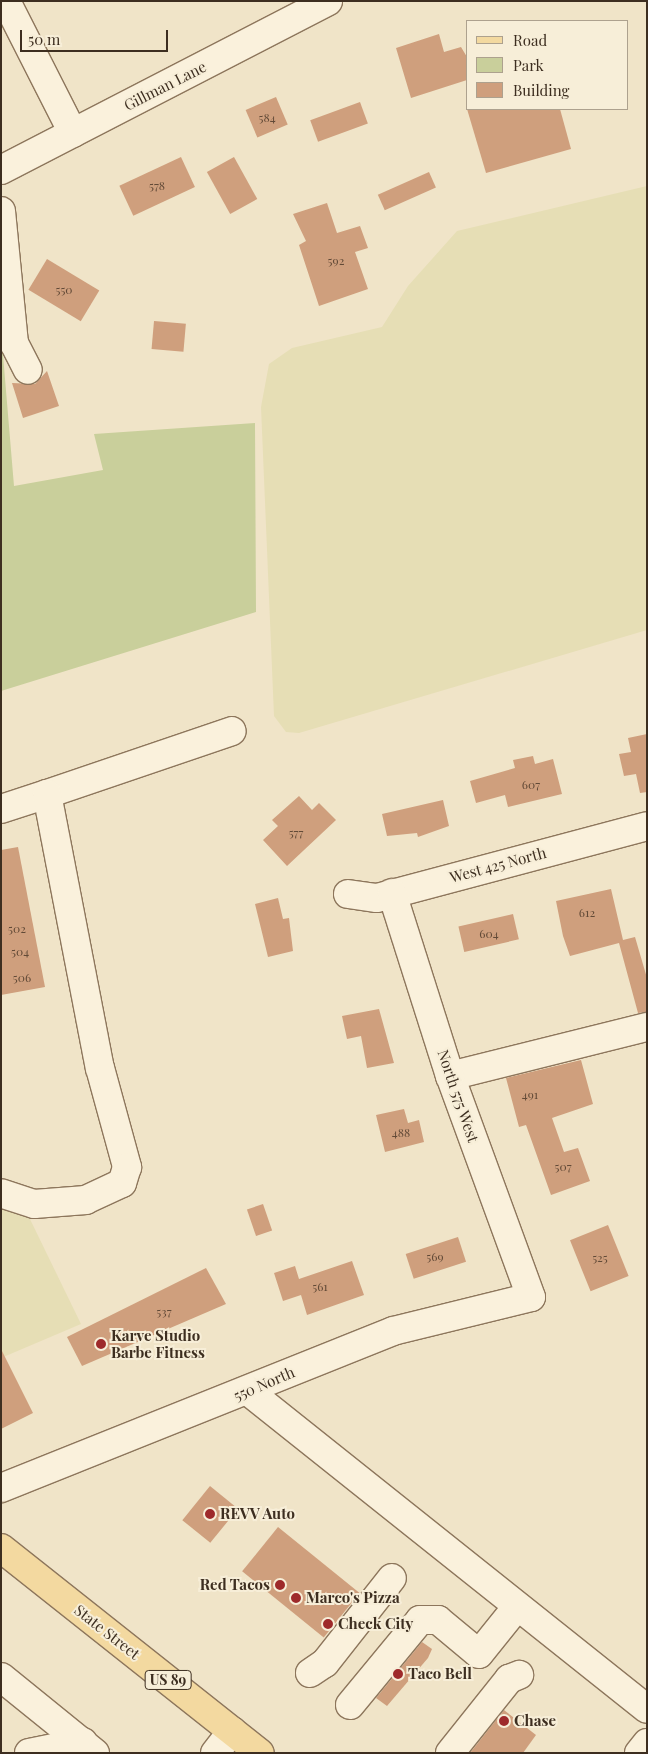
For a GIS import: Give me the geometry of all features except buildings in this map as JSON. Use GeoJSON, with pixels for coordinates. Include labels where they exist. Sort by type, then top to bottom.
{"type":"FeatureCollection","features":[{"type":"Feature","properties":{"kind":"main road","name":"State Street"},"geometry":{"type":"LineString","coordinates":[[1,1548],[260,1753]]}},
{"type":"Feature","properties":{"kind":"street"},"geometry":{"type":"LineString","coordinates":[[6,1],[73,133]]}},
{"type":"Feature","properties":{"kind":"street","name":"Gillman Lane"},"geometry":{"type":"LineString","coordinates":[[1,170],[328,1]]}},
{"type":"Feature","properties":{"kind":"street"},"geometry":{"type":"LineString","coordinates":[[1,211],[14,343],[28,370]]}},
{"type":"Feature","properties":{"kind":"street"},"geometry":{"type":"LineString","coordinates":[[1,809],[232,731]]}},
{"type":"Feature","properties":{"kind":"street"},"geometry":{"type":"LineString","coordinates":[[1,1193],[34,1204],[86,1200],[122,1183],[127,1167],[100,1068],[47,794]]}},
{"type":"Feature","properties":{"kind":"street","name":"West 425 North"},"geometry":{"type":"LineString","coordinates":[[348,894],[377,898],[647,826]]}},
{"type":"Feature","properties":{"kind":"street","name":"North 575 West"},"geometry":{"type":"LineString","coordinates":[[392,893],[450,1076],[531,1297]]}},
{"type":"Feature","properties":{"kind":"street"},"geometry":{"type":"LineString","coordinates":[[450,1076],[647,1027]]}},
{"type":"Feature","properties":{"kind":"street","name":"550 North"},"geometry":{"type":"LineString","coordinates":[[1,1488],[248,1391],[393,1331],[531,1297]]}},
{"type":"Feature","properties":{"kind":"street"},"geometry":{"type":"LineString","coordinates":[[248,1391],[516,1608],[647,1709]]}},
{"type":"Feature","properties":{"kind":"street"},"geometry":{"type":"LineString","coordinates":[[310,1673],[325,1663],[392,1578]]}},
{"type":"Feature","properties":{"kind":"street"},"geometry":{"type":"LineString","coordinates":[[344,1700],[419,1602],[434,1602],[483,1649],[516,1608]]}},
{"type":"Feature","properties":{"kind":"street"},"geometry":{"type":"LineString","coordinates":[[450,1753],[509,1679],[519,1674]]}},
{"type":"Feature","properties":{"kind":"street"},"geometry":{"type":"LineString","coordinates":[[1,1677],[89,1747]]}},
{"type":"Feature","properties":{"kind":"street"},"geometry":{"type":"LineString","coordinates":[[216,1753],[232,1731]]}},
{"type":"Feature","properties":{"kind":"street"},"geometry":{"type":"LineString","coordinates":[[639,1753],[647,1743]]}},
{"type":"Feature","properties":{"kind":"street"},"geometry":{"type":"LineString","coordinates":[[29,1753],[89,1747]]}},
{"type":"Feature","properties":{"kind":"shaded area"},"geometry":{"type":"Polygon","coordinates":[[[647,186],[647,630],[299,733],[286,732],[274,716],[261,407],[269,364],[292,348],[382,327],[408,286],[457,231],[647,186]]]}},
{"type":"Feature","properties":{"kind":"shaded area"},"geometry":{"type":"Polygon","coordinates":[[[1,1207],[28,1215],[81,1324],[1,1358],[1,1207]]]}},
{"type":"Feature","properties":{"kind":"green space"},"geometry":{"type":"Polygon","coordinates":[[[1,331],[14,486],[103,470],[94,434],[255,423],[256,612],[1,691],[1,331]]]}},
{"type":"Feature","properties":{"kind":"place","name":"Karve Studio Barbe Fitness"},"geometry":{"type":"Point","coordinates":[101,1344]}},
{"type":"Feature","properties":{"kind":"place","name":"REVV Auto"},"geometry":{"type":"Point","coordinates":[210,1514]}},
{"type":"Feature","properties":{"kind":"place","name":"Red Tacos"},"geometry":{"type":"Point","coordinates":[280,1585]}},
{"type":"Feature","properties":{"kind":"place","name":"Marco's Pizza"},"geometry":{"type":"Point","coordinates":[296,1598]}},
{"type":"Feature","properties":{"kind":"place","name":"Check City"},"geometry":{"type":"Point","coordinates":[328,1624]}},
{"type":"Feature","properties":{"kind":"place","name":"Taco Bell"},"geometry":{"type":"Point","coordinates":[398,1674]}},
{"type":"Feature","properties":{"kind":"place","name":"Chase"},"geometry":{"type":"Point","coordinates":[504,1721]}}]}
